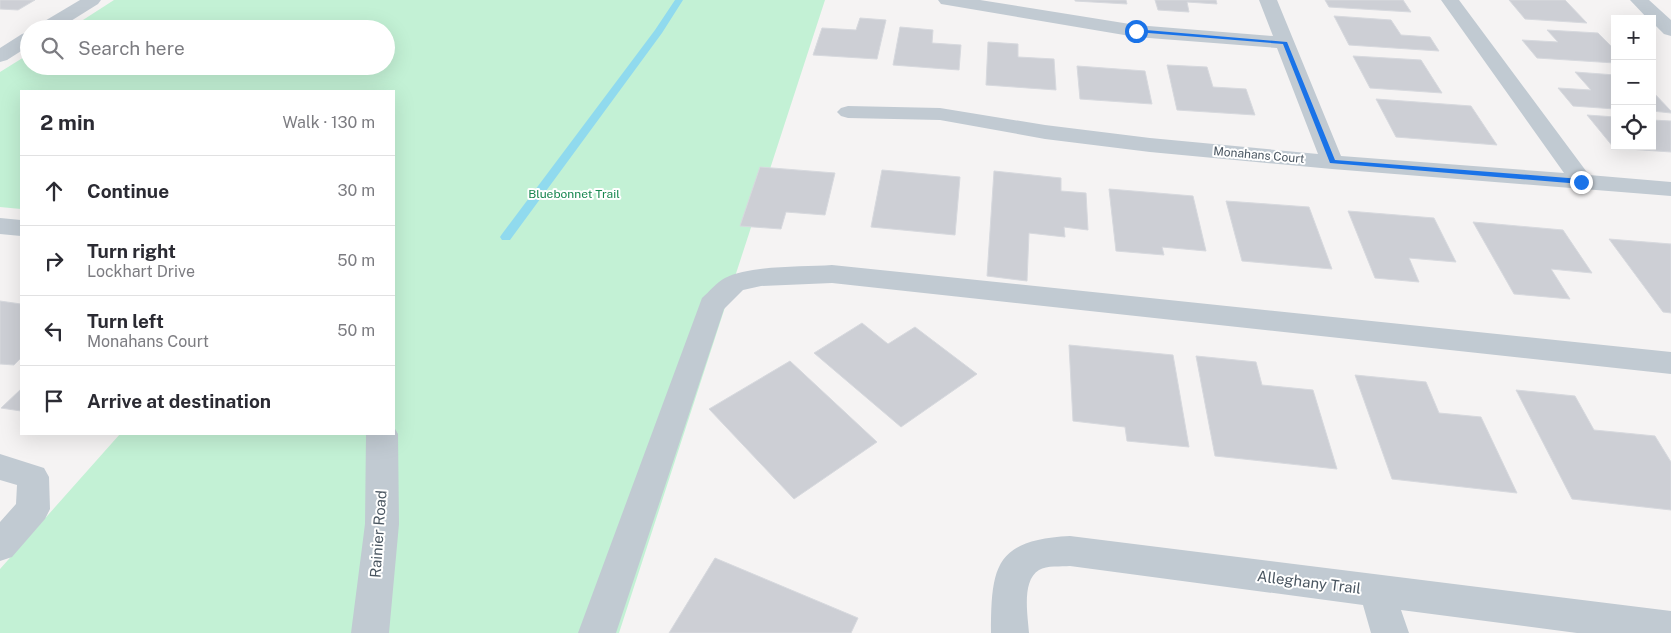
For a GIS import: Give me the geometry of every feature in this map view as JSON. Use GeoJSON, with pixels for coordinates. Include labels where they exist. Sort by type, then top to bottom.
{"type":"FeatureCollection","features":[{"type":"Feature","properties":{"kind":"street"},"geometry":{"type":"LineString","coordinates":[[60,20],[92,0]]}},
{"type":"Feature","properties":{"kind":"street"},"geometry":{"type":"LineString","coordinates":[[946,0],[1136,31],[1285,43]]}},
{"type":"Feature","properties":{"kind":"street"},"geometry":{"type":"LineString","coordinates":[[1268,0],[1332,162]]}},
{"type":"Feature","properties":{"kind":"street"},"geometry":{"type":"LineString","coordinates":[[1450,0],[1581,182]]}},
{"type":"Feature","properties":{"kind":"street"},"geometry":{"type":"LineString","coordinates":[[1639,0],[1671,30]]}},
{"type":"Feature","properties":{"kind":"street"},"geometry":{"type":"LineString","coordinates":[[0,56],[20,44]]}},
{"type":"Feature","properties":{"kind":"street","name":"Monahans Court"},"geometry":{"type":"LineString","coordinates":[[848,112],[940,114],[1045,132],[1150,145],[1332,162],[1671,189]]}},
{"type":"Feature","properties":{"kind":"street"},"geometry":{"type":"LineString","coordinates":[[0,226],[20,228]]}},
{"type":"Feature","properties":{"kind":"street"},"geometry":{"type":"LineString","coordinates":[[597,633],[712,305],[734,284],[761,277],[832,274],[1671,363]]}},
{"type":"Feature","properties":{"kind":"street","name":"Rainier Road"},"geometry":{"type":"LineString","coordinates":[[370,633],[382,524],[382,435]]}},
{"type":"Feature","properties":{"kind":"street"},"geometry":{"type":"LineString","coordinates":[[0,467],[33,477],[33,510],[0,546]]}},
{"type":"Feature","properties":{"kind":"street","name":"Alleghany Trail"},"geometry":{"type":"LineString","coordinates":[[1010,633],[1010,595],[1013,576],[1026,559],[1043,553],[1070,551],[1671,628]]}},
{"type":"Feature","properties":{"kind":"street"},"geometry":{"type":"LineString","coordinates":[[1377,591],[1390,633]]}},
{"type":"Feature","properties":{"kind":"green space","name":"Bluebonnet Trail"},"geometry":{"type":"Polygon","coordinates":[[[114,0],[825,0],[619,633],[0,633],[0,569],[119,435],[395,435],[395,90],[20,90],[20,209],[0,207],[0,72],[20,60],[20,75],[395,75],[395,20],[83,20],[114,0]]]}},
{"type":"Feature","properties":{"kind":"building"},"geometry":{"type":"Polygon","coordinates":[[[0,0],[35,0],[18,10],[0,9],[0,0]]]}},
{"type":"Feature","properties":{"kind":"building"},"geometry":{"type":"Polygon","coordinates":[[[1126,0],[1127,4],[1075,1],[1126,0]]]}},
{"type":"Feature","properties":{"kind":"building"},"geometry":{"type":"Polygon","coordinates":[[[1155,0],[1216,0],[1217,4],[1187,2],[1189,12],[1158,10],[1155,0]]]}},
{"type":"Feature","properties":{"kind":"building"},"geometry":{"type":"Polygon","coordinates":[[[1325,0],[1403,0],[1411,12],[1329,7],[1325,0]]]}},
{"type":"Feature","properties":{"kind":"building"},"geometry":{"type":"Polygon","coordinates":[[[1509,0],[1565,0],[1587,23],[1525,19],[1509,0]]]}},
{"type":"Feature","properties":{"kind":"building"},"geometry":{"type":"Polygon","coordinates":[[[1334,16],[1391,20],[1401,35],[1430,37],[1439,51],[1349,45],[1334,16]]]}},
{"type":"Feature","properties":{"kind":"building"},"geometry":{"type":"Polygon","coordinates":[[[860,18],[886,20],[877,59],[813,55],[822,28],[856,30],[860,18]]]}},
{"type":"Feature","properties":{"kind":"building"},"geometry":{"type":"Polygon","coordinates":[[[900,27],[933,30],[932,43],[961,45],[959,70],[893,65],[900,27]]]}},
{"type":"Feature","properties":{"kind":"building"},"geometry":{"type":"Polygon","coordinates":[[[1547,30],[1598,33],[1611,46],[1611,63],[1537,58],[1522,40],[1558,42],[1547,30]]]}},
{"type":"Feature","properties":{"kind":"building"},"geometry":{"type":"Polygon","coordinates":[[[988,42],[1018,44],[1018,57],[1054,59],[1056,90],[986,85],[988,42]]]}},
{"type":"Feature","properties":{"kind":"building"},"geometry":{"type":"Polygon","coordinates":[[[1353,56],[1421,60],[1442,93],[1370,88],[1353,56]]]}},
{"type":"Feature","properties":{"kind":"building"},"geometry":{"type":"Polygon","coordinates":[[[1167,65],[1207,67],[1213,87],[1246,89],[1255,115],[1177,110],[1167,65]]]}},
{"type":"Feature","properties":{"kind":"building"},"geometry":{"type":"Polygon","coordinates":[[[1077,66],[1145,71],[1152,104],[1080,99],[1077,66]]]}},
{"type":"Feature","properties":{"kind":"building"},"geometry":{"type":"Polygon","coordinates":[[[1575,72],[1611,75],[1611,109],[1573,106],[1558,88],[1591,90],[1575,72]]]}},
{"type":"Feature","properties":{"kind":"building"},"geometry":{"type":"Polygon","coordinates":[[[1656,95],[1671,111],[1671,113],[1656,111],[1656,95]]]}},
{"type":"Feature","properties":{"kind":"building"},"geometry":{"type":"Polygon","coordinates":[[[1376,99],[1471,106],[1497,145],[1396,137],[1376,99]]]}},
{"type":"Feature","properties":{"kind":"building"},"geometry":{"type":"Polygon","coordinates":[[[1587,115],[1611,117],[1611,144],[1587,115]]]}},
{"type":"Feature","properties":{"kind":"building"},"geometry":{"type":"Polygon","coordinates":[[[1656,120],[1671,121],[1671,152],[1642,150],[1656,150],[1656,120]]]}},
{"type":"Feature","properties":{"kind":"building"},"geometry":{"type":"Polygon","coordinates":[[[760,167],[835,173],[825,215],[786,212],[781,229],[740,226],[760,167]]]}},
{"type":"Feature","properties":{"kind":"building"},"geometry":{"type":"Polygon","coordinates":[[[882,170],[960,177],[955,235],[871,227],[882,170]]]}},
{"type":"Feature","properties":{"kind":"building"},"geometry":{"type":"Polygon","coordinates":[[[994,171],[1061,178],[1061,191],[1086,193],[1088,230],[1064,227],[1065,237],[1029,233],[1027,281],[987,276],[994,171]]]}},
{"type":"Feature","properties":{"kind":"building"},"geometry":{"type":"Polygon","coordinates":[[[1109,189],[1193,196],[1206,251],[1162,247],[1164,255],[1116,251],[1109,189]]]}},
{"type":"Feature","properties":{"kind":"building"},"geometry":{"type":"Polygon","coordinates":[[[1226,201],[1309,207],[1332,269],[1242,261],[1226,201]]]}},
{"type":"Feature","properties":{"kind":"building"},"geometry":{"type":"Polygon","coordinates":[[[1348,211],[1434,218],[1456,262],[1409,258],[1419,282],[1375,278],[1348,211]]]}},
{"type":"Feature","properties":{"kind":"building"},"geometry":{"type":"Polygon","coordinates":[[[1473,222],[1563,230],[1592,273],[1551,269],[1570,299],[1514,294],[1473,222]]]}},
{"type":"Feature","properties":{"kind":"building"},"geometry":{"type":"Polygon","coordinates":[[[1609,239],[1671,244],[1671,313],[1663,312],[1609,239]]]}},
{"type":"Feature","properties":{"kind":"building"},"geometry":{"type":"Polygon","coordinates":[[[0,301],[20,304],[20,359],[14,365],[0,364],[0,301]]]}},
{"type":"Feature","properties":{"kind":"building"},"geometry":{"type":"Polygon","coordinates":[[[862,323],[888,344],[915,327],[977,374],[901,427],[814,353],[862,323]]]}},
{"type":"Feature","properties":{"kind":"building"},"geometry":{"type":"Polygon","coordinates":[[[1069,345],[1173,355],[1189,447],[1127,441],[1125,427],[1073,421],[1069,345]]]}},
{"type":"Feature","properties":{"kind":"building"},"geometry":{"type":"Polygon","coordinates":[[[1196,356],[1256,362],[1262,385],[1313,390],[1337,469],[1215,456],[1196,356]]]}},
{"type":"Feature","properties":{"kind":"building"},"geometry":{"type":"Polygon","coordinates":[[[790,361],[877,442],[794,499],[709,409],[790,361]]]}},
{"type":"Feature","properties":{"kind":"building"},"geometry":{"type":"Polygon","coordinates":[[[1355,375],[1426,382],[1439,413],[1481,417],[1517,493],[1392,479],[1355,375]]]}},
{"type":"Feature","properties":{"kind":"building"},"geometry":{"type":"Polygon","coordinates":[[[20,390],[20,411],[1,408],[20,390]]]}},
{"type":"Feature","properties":{"kind":"building"},"geometry":{"type":"Polygon","coordinates":[[[1516,390],[1575,396],[1594,430],[1655,436],[1671,462],[1671,510],[1572,499],[1516,390]]]}},
{"type":"Feature","properties":{"kind":"building"},"geometry":{"type":"Polygon","coordinates":[[[715,558],[858,618],[851,633],[669,633],[715,558]]]}},
{"type":"Feature","properties":{"kind":"waterway"},"geometry":{"type":"LineString","coordinates":[[506,237],[659,31],[679,0]]}},
{"type":"Feature","properties":{"kind":"route"},"geometry":{"type":"LineString","coordinates":[[1136,31],[1285,43],[1332,162],[1581,182]]}}]}
